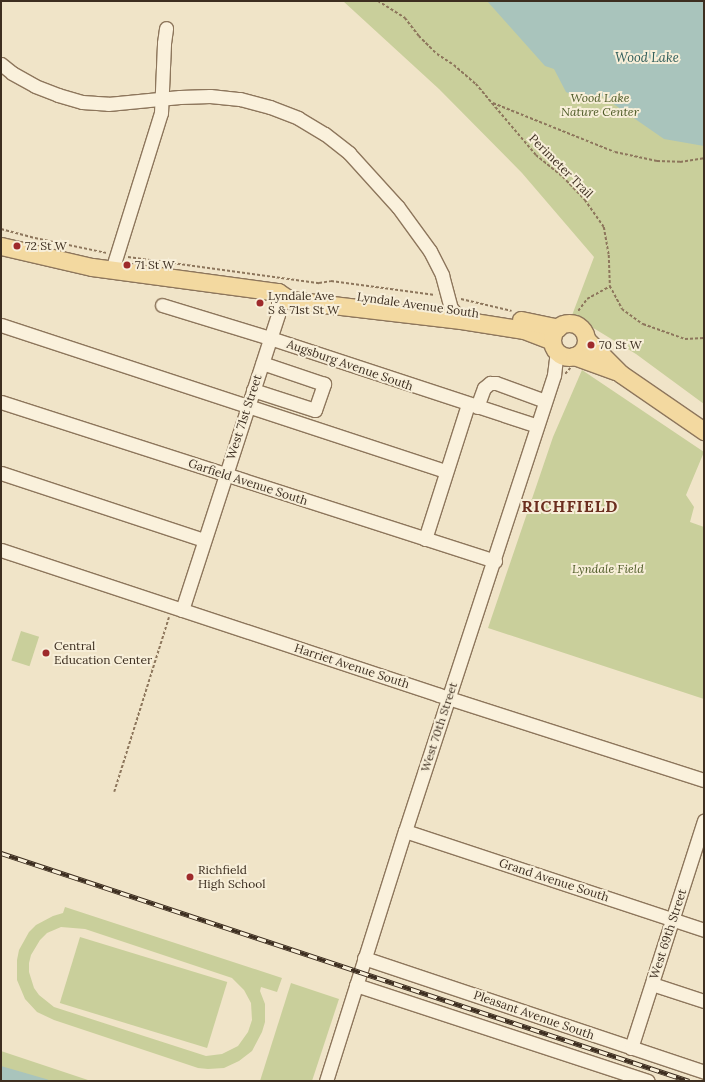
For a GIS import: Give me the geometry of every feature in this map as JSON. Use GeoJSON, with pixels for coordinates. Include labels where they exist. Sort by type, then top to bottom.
{"type":"FeatureCollection","features":[{"type":"Feature","properties":{"kind":"main road","name":"Lyndale Avenue South"},"geometry":{"type":"LineString","coordinates":[[2,248],[112,270],[278,292],[289,288],[456,309],[562,347],[621,374]]}},
{"type":"Feature","properties":{"kind":"main road","name":"Lyndale Avenue South"},"geometry":{"type":"LineString","coordinates":[[562,347],[562,325],[573,324],[582,329],[586,339],[621,374],[704,432]]}},
{"type":"Feature","properties":{"kind":"main road"},"geometry":{"type":"LineString","coordinates":[[562,347],[583,350],[586,339]]}},
{"type":"Feature","properties":{"kind":"street"},"geometry":{"type":"LineString","coordinates":[[112,270],[161,113],[166,28]]}},
{"type":"Feature","properties":{"kind":"street"},"geometry":{"type":"LineString","coordinates":[[1,64],[12,74],[35,86],[58,96],[82,102],[108,104],[210,96],[240,100],[270,107],[298,118],[325,134],[349,152],[370,174],[414,228],[442,275],[456,309]]}},
{"type":"Feature","properties":{"kind":"street","name":"West 71st Street"},"geometry":{"type":"LineString","coordinates":[[182,610],[224,475],[278,314],[278,292]]}},
{"type":"Feature","properties":{"kind":"street","name":"Augsburg Avenue South"},"geometry":{"type":"LineString","coordinates":[[162,305],[270,338],[537,426]]}},
{"type":"Feature","properties":{"kind":"street"},"geometry":{"type":"LineString","coordinates":[[1,325],[446,471]]}},
{"type":"Feature","properties":{"kind":"street","name":"West 70th Street"},"geometry":{"type":"LineString","coordinates":[[326,1081],[448,698],[495,561],[562,347]]}},
{"type":"Feature","properties":{"kind":"street"},"geometry":{"type":"LineString","coordinates":[[253,390],[316,410],[324,384],[262,362]]}},
{"type":"Feature","properties":{"kind":"street"},"geometry":{"type":"LineString","coordinates":[[425,539],[446,471],[473,406],[484,388],[490,383],[496,383],[545,401]]}},
{"type":"Feature","properties":{"kind":"street","name":"Garfield Avenue South"},"geometry":{"type":"LineString","coordinates":[[1,402],[495,561]]}},
{"type":"Feature","properties":{"kind":"street"},"geometry":{"type":"LineString","coordinates":[[1,473],[204,540]]}},
{"type":"Feature","properties":{"kind":"street","name":"Harriet Avenue South"},"geometry":{"type":"LineString","coordinates":[[1,550],[448,698],[704,780]]}},
{"type":"Feature","properties":{"kind":"street","name":"West 69th Street"},"geometry":{"type":"LineString","coordinates":[[632,1048],[672,919],[699,852],[704,820]]}},
{"type":"Feature","properties":{"kind":"street","name":"Grand Avenue South"},"geometry":{"type":"LineString","coordinates":[[405,831],[704,930]]}},
{"type":"Feature","properties":{"kind":"street","name":"Pleasant Avenue South"},"geometry":{"type":"LineString","coordinates":[[364,958],[704,1072]]}},
{"type":"Feature","properties":{"kind":"street"},"geometry":{"type":"LineString","coordinates":[[652,984],[704,1002]]}},
{"type":"Feature","properties":{"kind":"street"},"geometry":{"type":"LineString","coordinates":[[356,985],[623,1077],[648,1081]]}},
{"type":"Feature","properties":{"kind":"path","name":"Perimeter Trail"},"geometry":{"type":"LineString","coordinates":[[378,1],[405,18],[419,36],[437,54],[454,65],[476,84],[536,155],[563,177],[584,200],[604,227],[609,255],[610,286],[622,309],[643,324],[686,339],[704,338]]}},
{"type":"Feature","properties":{"kind":"path"},"geometry":{"type":"LineString","coordinates":[[492,102],[614,152],[657,161],[680,162],[704,158]]}},
{"type":"Feature","properties":{"kind":"path"},"geometry":{"type":"LineString","coordinates":[[1,230],[107,253]]}},
{"type":"Feature","properties":{"kind":"path"},"geometry":{"type":"LineString","coordinates":[[125,256],[319,283],[332,281],[438,296]]}},
{"type":"Feature","properties":{"kind":"path"},"geometry":{"type":"LineString","coordinates":[[578,311],[587,299],[610,286]]}},
{"type":"Feature","properties":{"kind":"path"},"geometry":{"type":"LineString","coordinates":[[456,309],[517,312]]}},
{"type":"Feature","properties":{"kind":"path"},"geometry":{"type":"LineString","coordinates":[[114,792],[170,615]]}},
{"type":"Feature","properties":{"kind":"green space","name":"Wood Lake Nature Center"},"geometry":{"type":"Polygon","coordinates":[[[343,1],[704,1],[704,404],[636,354],[595,329],[571,318],[594,257],[522,173],[439,89],[343,1]]]}},
{"type":"Feature","properties":{"kind":"green space","name":"Lyndale Field"},"geometry":{"type":"Polygon","coordinates":[[[582,370],[704,452],[686,495],[694,507],[690,522],[704,527],[704,699],[488,628],[553,437],[582,370]]]}},
{"type":"Feature","properties":{"kind":"green space"},"geometry":{"type":"Polygon","coordinates":[[[21,631],[39,637],[29,666],[11,660],[21,631]]]}},
{"type":"Feature","properties":{"kind":"green space"},"geometry":{"type":"Polygon","coordinates":[[[65,907],[282,978],[277,992],[261,987],[260,991],[265,1004],[265,1022],[262,1032],[252,1051],[239,1061],[224,1068],[198,1068],[54,1020],[37,1012],[25,999],[17,980],[17,960],[19,950],[29,932],[36,925],[53,916],[63,913],[65,907]],[[61,927],[47,933],[40,940],[31,955],[29,972],[34,988],[39,995],[54,1007],[206,1056],[222,1054],[238,1046],[248,1032],[252,1020],[251,1003],[244,990],[232,978],[85,929],[61,927]]]}},
{"type":"Feature","properties":{"kind":"green space"},"geometry":{"type":"Polygon","coordinates":[[[80,937],[227,982],[207,1048],[60,1003],[80,937]]]}},
{"type":"Feature","properties":{"kind":"green space"},"geometry":{"type":"Polygon","coordinates":[[[291,983],[339,999],[312,1081],[260,1081],[291,983]]]}},
{"type":"Feature","properties":{"kind":"green space"},"geometry":{"type":"Polygon","coordinates":[[[1,1051],[91,1081],[1,1081],[1,1051]]]}},
{"type":"Feature","properties":{"kind":"water","name":"Wood Lake"},"geometry":{"type":"Polygon","coordinates":[[[487,1],[704,1],[704,146],[664,139],[602,96],[596,95],[583,99],[566,92],[554,69],[545,66],[487,1]]]}},
{"type":"Feature","properties":{"kind":"water"},"geometry":{"type":"Polygon","coordinates":[[[1,1066],[46,1079],[51,1081],[1,1081],[1,1066]]]}},
{"type":"Feature","properties":{"kind":"railway"},"geometry":{"type":"LineString","coordinates":[[1,853],[689,1081]]}},
{"type":"Feature","properties":{"kind":"place","name":"72 St W"},"geometry":{"type":"Point","coordinates":[17,246]}},
{"type":"Feature","properties":{"kind":"place","name":"71 St W"},"geometry":{"type":"Point","coordinates":[127,265]}},
{"type":"Feature","properties":{"kind":"place","name":"Lyndale Ave S & 71st St W"},"geometry":{"type":"Point","coordinates":[260,303]}},
{"type":"Feature","properties":{"kind":"place","name":"70 St W"},"geometry":{"type":"Point","coordinates":[591,345]}},
{"type":"Feature","properties":{"kind":"place","name":"Central Education Center"},"geometry":{"type":"Point","coordinates":[46,653]}},
{"type":"Feature","properties":{"kind":"place","name":"Richfield High School"},"geometry":{"type":"Point","coordinates":[190,877]}},
{"type":"Feature","properties":{"kind":"district","name":"RICHFIELD"},"geometry":{"type":"Point","coordinates":[570,506]}}]}
